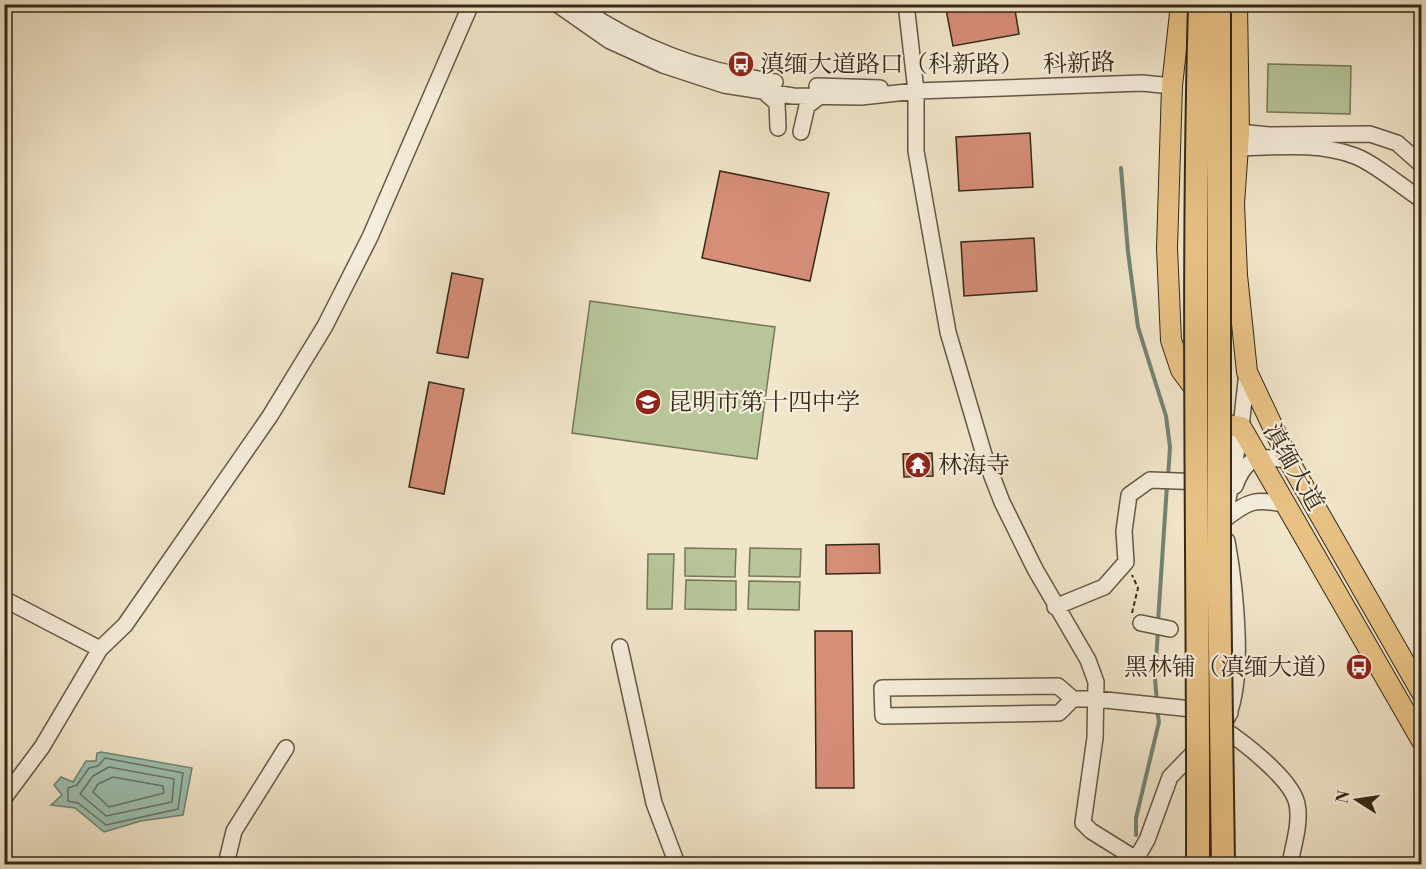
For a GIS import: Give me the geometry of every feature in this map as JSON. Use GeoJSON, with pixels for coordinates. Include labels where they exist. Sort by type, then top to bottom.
{"type":"FeatureCollection","features":[{"type":"Feature","properties":{"kind":"highway"},"geometry":{"type":"LineString","coordinates":[[1198,864],[1200,699],[1197,307],[1200,4]]}},
{"type":"Feature","properties":{"kind":"highway"},"geometry":{"type":"LineString","coordinates":[[1218,4],[1219,578],[1223,864]]}},
{"type":"Feature","properties":{"kind":"main road"},"geometry":{"type":"LineString","coordinates":[[1181,4],[1172,86],[1167,248],[1171,340],[1180,370],[1221,424]]}},
{"type":"Feature","properties":{"kind":"main road","name":"滇缅大道"},"geometry":{"type":"LineString","coordinates":[[1237,4],[1238,140],[1234,204],[1237,275],[1247,372],[1289,461],[1422,693]]}},
{"type":"Feature","properties":{"kind":"main road","name":"滇缅大道"},"geometry":{"type":"LineString","coordinates":[[1221,424],[1241,427],[1422,741]]}},
{"type":"Feature","properties":{"kind":"street"},"geometry":{"type":"LineString","coordinates":[[4,798],[42,747],[100,649],[125,625],[270,417],[325,326],[370,237],[471,4]]}},
{"type":"Feature","properties":{"kind":"street","name":"科新路"},"geometry":{"type":"LineString","coordinates":[[557,4],[610,41],[663,65],[724,85],[763,91],[861,97],[916,92],[1142,83],[1172,86]]}},
{"type":"Feature","properties":{"kind":"street","name":"科新路"},"geometry":{"type":"LineString","coordinates":[[575,4],[615,32],[667,55],[726,74],[794,85],[916,92]]}},
{"type":"Feature","properties":{"kind":"street"},"geometry":{"type":"LineString","coordinates":[[906,4],[916,92],[916,152],[948,332],[985,458],[1002,502],[1055,607],[1088,660],[1096,682],[1095,738],[1083,823],[1090,831],[1136,863],[1170,777],[1187,756],[1222,728],[1230,713],[1236,691],[1234,583],[1224,520],[1225,482],[1221,424]]}},
{"type":"Feature","properties":{"kind":"street"},"geometry":{"type":"LineString","coordinates":[[763,91],[777,103],[778,128]]}},
{"type":"Feature","properties":{"kind":"street"},"geometry":{"type":"LineString","coordinates":[[801,132],[807,106],[820,96]]}},
{"type":"Feature","properties":{"kind":"street"},"geometry":{"type":"LineString","coordinates":[[1238,140],[1269,135],[1370,134],[1397,143],[1422,165]]}},
{"type":"Feature","properties":{"kind":"street"},"geometry":{"type":"LineString","coordinates":[[1238,140],[1336,150],[1357,157],[1422,200]]}},
{"type":"Feature","properties":{"kind":"street"},"geometry":{"type":"LineString","coordinates":[[1224,520],[1241,427],[1247,372]]}},
{"type":"Feature","properties":{"kind":"street"},"geometry":{"type":"LineString","coordinates":[[1224,520],[1241,469],[1259,457],[1269,456],[1289,461]]}},
{"type":"Feature","properties":{"kind":"street"},"geometry":{"type":"LineString","coordinates":[[1055,607],[1104,587],[1126,562],[1124,531],[1129,495],[1150,480],[1225,482]]}},
{"type":"Feature","properties":{"kind":"street"},"geometry":{"type":"LineString","coordinates":[[1224,520],[1244,504],[1263,500],[1287,505]]}},
{"type":"Feature","properties":{"kind":"street"},"geometry":{"type":"LineString","coordinates":[[4,599],[100,649]]}},
{"type":"Feature","properties":{"kind":"street"},"geometry":{"type":"LineString","coordinates":[[1141,623],[1170,629]]}},
{"type":"Feature","properties":{"kind":"street"},"geometry":{"type":"LineString","coordinates":[[620,647],[654,803],[677,864]]}},
{"type":"Feature","properties":{"kind":"street"},"geometry":{"type":"LineString","coordinates":[[1073,699],[1059,713],[883,716],[882,688],[1058,686],[1073,699],[1096,699],[1230,713]]}},
{"type":"Feature","properties":{"kind":"street"},"geometry":{"type":"LineString","coordinates":[[1222,728],[1259,755],[1293,794],[1297,804],[1296,829],[1290,864]]}},
{"type":"Feature","properties":{"kind":"street"},"geometry":{"type":"LineString","coordinates":[[226,864],[234,831],[285,748]]}},
{"type":"Feature","properties":{"kind":"path"},"geometry":{"type":"LineString","coordinates":[[1126,562],[1138,588],[1130,620],[1141,623]]}},
{"type":"Feature","properties":{"kind":"shaded area"},"geometry":{"type":"Polygon","coordinates":[[[1268,64],[1351,66],[1350,114],[1267,112],[1268,64]]]}},
{"type":"Feature","properties":{"kind":"shaded area"},"geometry":{"type":"Polygon","coordinates":[[[590,301],[775,327],[757,459],[572,433],[590,301]]]}},
{"type":"Feature","properties":{"kind":"shaded area"},"geometry":{"type":"Polygon","coordinates":[[[685,548],[736,549],[735,577],[685,576],[685,548]]]}},
{"type":"Feature","properties":{"kind":"shaded area"},"geometry":{"type":"Polygon","coordinates":[[[750,548],[801,549],[800,577],[749,576],[750,548]]]}},
{"type":"Feature","properties":{"kind":"shaded area"},"geometry":{"type":"Polygon","coordinates":[[[648,554],[674,554],[672,609],[647,609],[648,554]]]}},
{"type":"Feature","properties":{"kind":"shaded area"},"geometry":{"type":"Polygon","coordinates":[[[686,580],[736,581],[736,610],[685,609],[686,580]]]}},
{"type":"Feature","properties":{"kind":"shaded area"},"geometry":{"type":"Polygon","coordinates":[[[749,581],[800,582],[799,610],[748,609],[749,581]]]}},
{"type":"Feature","properties":{"kind":"water"},"geometry":{"type":"Polygon","coordinates":[[[97,753],[192,768],[183,815],[141,821],[104,832],[75,808],[51,805],[62,795],[54,785],[61,777],[73,782],[86,761],[96,761],[97,753]]]}},
{"type":"Feature","properties":{"kind":"building"},"geometry":{"type":"Polygon","coordinates":[[[945,4],[1014,4],[1019,34],[953,46],[945,4]]]}},
{"type":"Feature","properties":{"kind":"building"},"geometry":{"type":"Polygon","coordinates":[[[1030,133],[1033,187],[959,191],[956,137],[1030,133]]]}},
{"type":"Feature","properties":{"kind":"building"},"geometry":{"type":"Polygon","coordinates":[[[720,171],[829,193],[810,281],[702,258],[720,171]]]}},
{"type":"Feature","properties":{"kind":"building"},"geometry":{"type":"Polygon","coordinates":[[[1034,238],[1037,291],[964,296],[961,242],[1034,238]]]}},
{"type":"Feature","properties":{"kind":"building"},"geometry":{"type":"Polygon","coordinates":[[[452,273],[483,279],[468,358],[437,353],[452,273]]]}},
{"type":"Feature","properties":{"kind":"building"},"geometry":{"type":"Polygon","coordinates":[[[429,382],[464,389],[444,494],[409,487],[429,382]]]}},
{"type":"Feature","properties":{"kind":"building","name":"林海寺"},"geometry":{"type":"Polygon","coordinates":[[[932,453],[933,476],[904,477],[903,454],[932,453]]]}},
{"type":"Feature","properties":{"kind":"building"},"geometry":{"type":"Polygon","coordinates":[[[879,544],[880,573],[826,574],[826,545],[879,544]]]}},
{"type":"Feature","properties":{"kind":"building"},"geometry":{"type":"Polygon","coordinates":[[[815,631],[852,631],[854,788],[816,788],[815,631]]]}},
{"type":"Feature","properties":{"kind":"waterway"},"geometry":{"type":"LineString","coordinates":[[1121,168],[1128,252],[1138,327],[1166,416],[1170,447],[1168,478]]}},
{"type":"Feature","properties":{"kind":"waterway"},"geometry":{"type":"LineString","coordinates":[[1158,622],[1167,485]]}},
{"type":"Feature","properties":{"kind":"waterway"},"geometry":{"type":"LineString","coordinates":[[1157,702],[1155,679],[1158,629]]}},
{"type":"Feature","properties":{"kind":"waterway"},"geometry":{"type":"LineString","coordinates":[[1136,835],[1136,818],[1159,722],[1157,710]]}},
{"type":"Feature","properties":{"kind":"place","name":"滇缅大道路口（科新路）"},"geometry":{"type":"Point","coordinates":[741,64]}},
{"type":"Feature","properties":{"kind":"place","name":"昆明市第十四中学"},"geometry":{"type":"Point","coordinates":[648,402]}},
{"type":"Feature","properties":{"kind":"place","name":"林海寺"},"geometry":{"type":"Point","coordinates":[918,465]}},
{"type":"Feature","properties":{"kind":"place","name":"黑林铺（滇缅大道）"},"geometry":{"type":"Point","coordinates":[1359,667]}}]}
